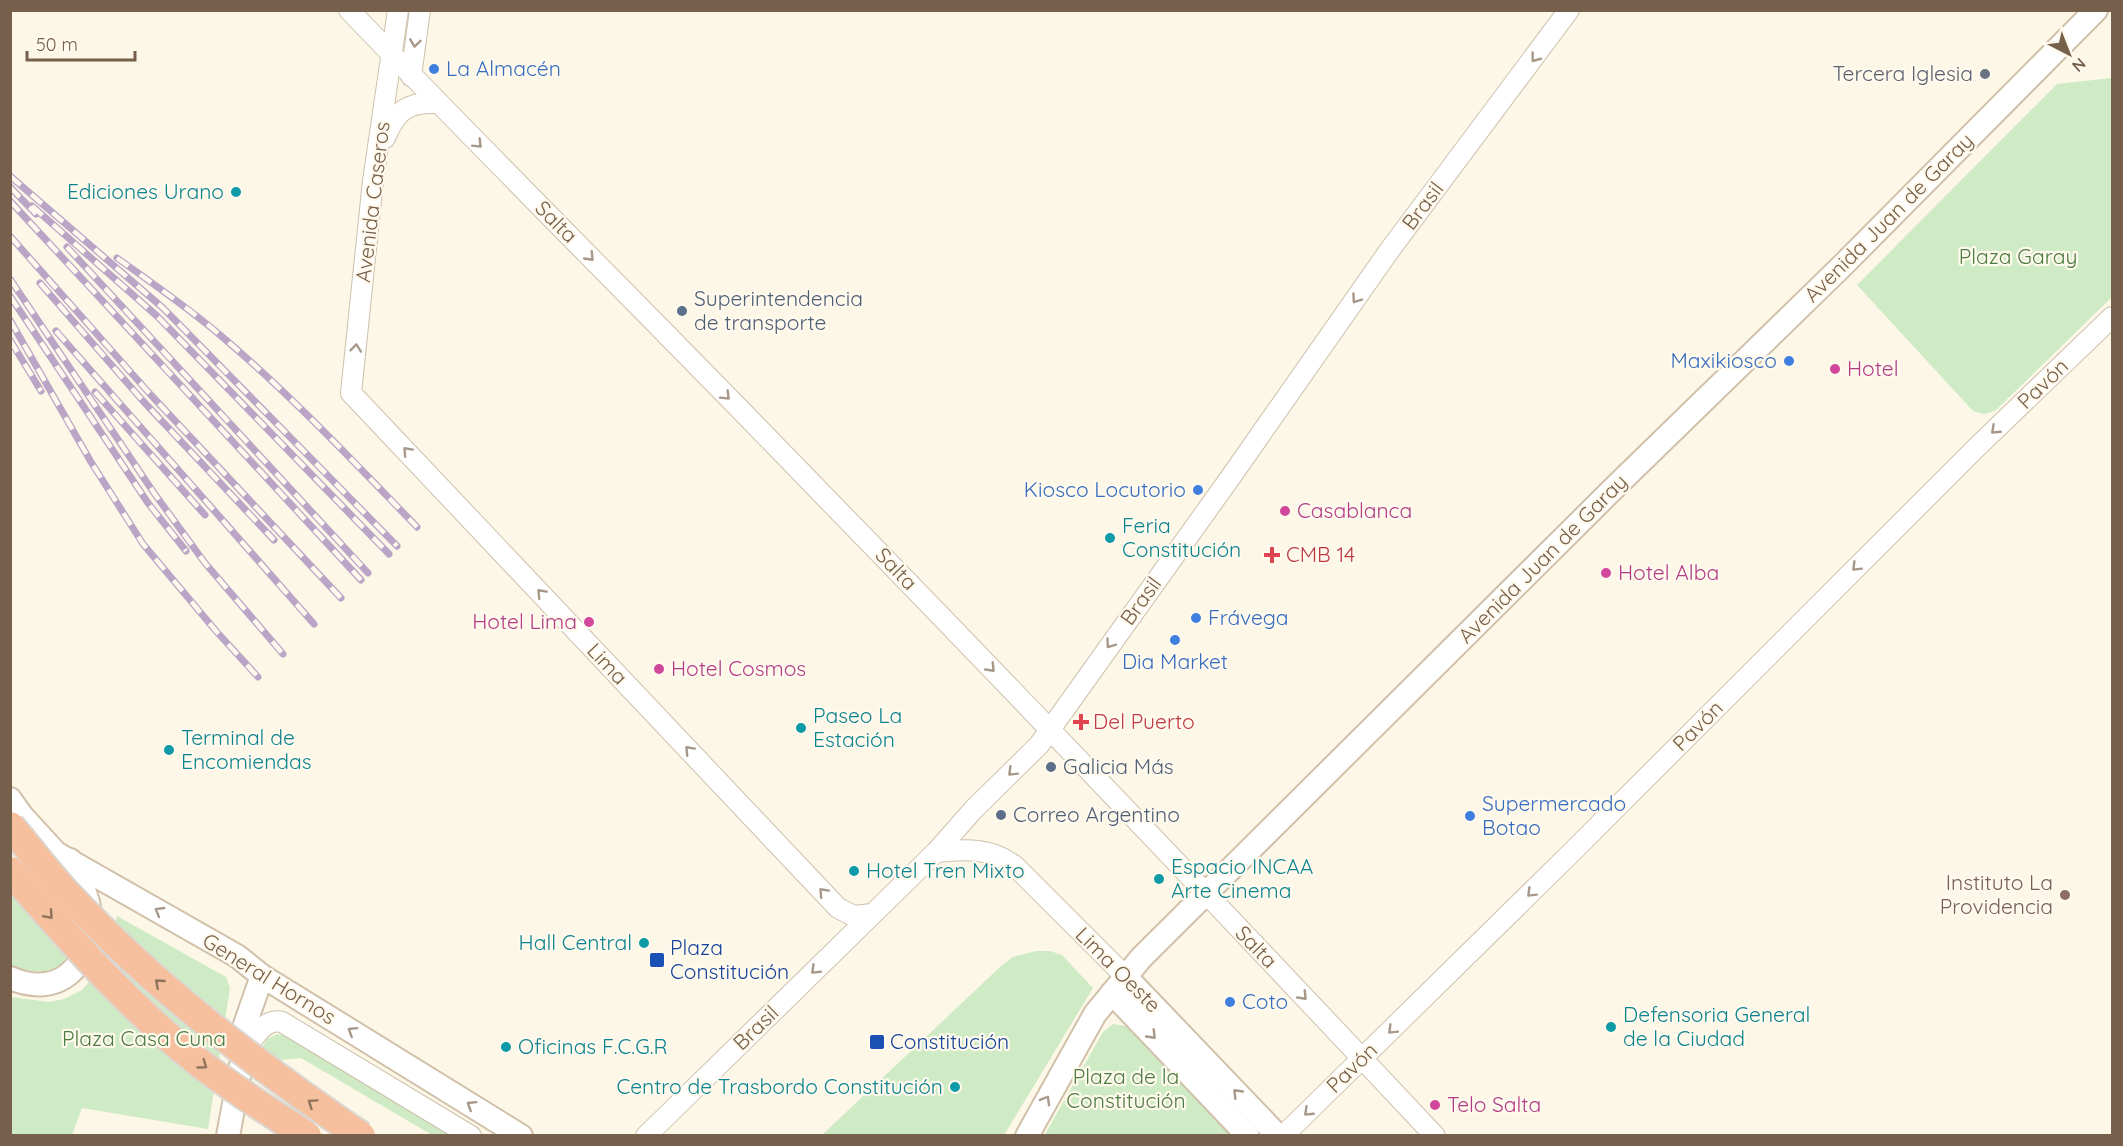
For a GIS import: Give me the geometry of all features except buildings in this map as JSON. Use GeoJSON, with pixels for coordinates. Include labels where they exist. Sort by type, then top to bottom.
{"type":"FeatureCollection","features":[{"type":"Feature","properties":{"kind":"highway"},"geometry":{"type":"LineString","coordinates":[[14,813],[68,895],[155,980],[290,1088],[361,1136]]}},
{"type":"Feature","properties":{"kind":"highway"},"geometry":{"type":"LineString","coordinates":[[10,872],[87,959],[158,1027],[197,1061],[307,1136]]}},
{"type":"Feature","properties":{"kind":"main road","name":"Avenida Juan de Garay"},"geometry":{"type":"LineString","coordinates":[[1026,1136],[1095,1014],[1141,958],[1843,265],[2096,10]]}},
{"type":"Feature","properties":{"kind":"main road","name":"General Hornos"},"geometry":{"type":"LineString","coordinates":[[14,813],[63,856],[237,956],[262,976],[521,1136]]}},
{"type":"Feature","properties":{"kind":"main road"},"geometry":{"type":"LineString","coordinates":[[10,872],[48,854],[63,856],[86,896],[91,916],[88,944],[80,963],[70,975],[43,985],[20,982],[10,978]]}},
{"type":"Feature","properties":{"kind":"main road"},"geometry":{"type":"LineString","coordinates":[[228,1136],[243,1055],[241,1036],[262,976]]}},
{"type":"Feature","properties":{"kind":"main road","name":"Lima Oeste"},"geometry":{"type":"LineString","coordinates":[[1118,985],[1248,1136]]}},
{"type":"Feature","properties":{"kind":"main road","name":"Lima Oeste"},"geometry":{"type":"LineString","coordinates":[[1118,985],[1278,1136]]}},
{"type":"Feature","properties":{"kind":"street","name":"Salta"},"geometry":{"type":"LineString","coordinates":[[349,10],[436,103],[829,500],[1050,728],[1436,1136]]}},
{"type":"Feature","properties":{"kind":"street","name":"Avenida Caseros"},"geometry":{"type":"LineString","coordinates":[[351,393],[373,181],[399,10]]}},
{"type":"Feature","properties":{"kind":"street"},"geometry":{"type":"LineString","coordinates":[[411,76],[420,10]]}},
{"type":"Feature","properties":{"kind":"street","name":"Brasil"},"geometry":{"type":"LineString","coordinates":[[646,1136],[936,852],[974,809],[1039,745],[1389,251],[1569,10]]}},
{"type":"Feature","properties":{"kind":"street"},"geometry":{"type":"LineString","coordinates":[[373,181],[385,137],[396,117],[409,106],[423,102],[436,103]]}},
{"type":"Feature","properties":{"kind":"street","name":"Pavón"},"geometry":{"type":"LineString","coordinates":[[1283,1136],[1597,828],[1976,448],[2112,317]]}},
{"type":"Feature","properties":{"kind":"street","name":"Lima"},"geometry":{"type":"LineString","coordinates":[[351,393],[838,908],[854,916],[872,914]]}},
{"type":"Feature","properties":{"kind":"street","name":"Lima Oeste"},"geometry":{"type":"LineString","coordinates":[[936,852],[986,851],[1009,861],[1118,985]]}},
{"type":"Feature","properties":{"kind":"street","name":"General Hornos"},"geometry":{"type":"LineString","coordinates":[[243,1055],[264,1027],[271,1022],[278,1021],[471,1136]]}},
{"type":"Feature","properties":{"kind":"green space","name":"Plaza Garay"},"geometry":{"type":"Polygon","coordinates":[[[2112,78],[2112,297],[1995,411],[1984,414],[1973,411],[1857,285],[2057,84],[2112,78]]]}},
{"type":"Feature","properties":{"kind":"green space","name":"Plaza Casa Cuna"},"geometry":{"type":"Polygon","coordinates":[[[10,893],[67,955],[66,963],[39,971],[11,967],[10,893]]]}},
{"type":"Feature","properties":{"kind":"green space","name":"Plaza Casa Cuna"},"geometry":{"type":"Polygon","coordinates":[[[117,916],[226,977],[230,988],[208,1129],[82,1108],[72,1135],[11,1136],[11,997],[49,1002],[64,999],[82,990],[104,965],[117,916]]]}},
{"type":"Feature","properties":{"kind":"green space","name":"Plaza de la Constitución"},"geometry":{"type":"Polygon","coordinates":[[[1036,951],[1050,951],[1062,955],[1093,988],[1004,1135],[822,1135],[1001,966],[1013,957],[1036,951]]]}},
{"type":"Feature","properties":{"kind":"green space","name":"Plaza de la Constitución"},"geometry":{"type":"Polygon","coordinates":[[[1113,1024],[1126,1026],[1140,1034],[1232,1135],[1044,1136],[1103,1032],[1113,1024]]]}},
{"type":"Feature","properties":{"kind":"green space"},"geometry":{"type":"Polygon","coordinates":[[[277,1034],[292,1038],[457,1135],[432,1135],[301,1058],[280,1060],[260,1051],[267,1039],[277,1034]]]}},
{"type":"Feature","properties":{"kind":"railway"},"geometry":{"type":"LineString","coordinates":[[10,176],[163,308],[397,546]]}},
{"type":"Feature","properties":{"kind":"railway"},"geometry":{"type":"LineString","coordinates":[[10,187],[36,214]]}},
{"type":"Feature","properties":{"kind":"railway"},"geometry":{"type":"LineString","coordinates":[[10,201],[361,580]]}},
{"type":"Feature","properties":{"kind":"railway"},"geometry":{"type":"LineString","coordinates":[[32,206],[157,316],[389,554]]}},
{"type":"Feature","properties":{"kind":"railway"},"geometry":{"type":"LineString","coordinates":[[10,236],[150,394],[341,598]]}},
{"type":"Feature","properties":{"kind":"railway"},"geometry":{"type":"LineString","coordinates":[[67,247],[368,573]]}},
{"type":"Feature","properties":{"kind":"railway"},"geometry":{"type":"LineString","coordinates":[[117,258],[169,295],[246,357],[321,428],[417,527]]}},
{"type":"Feature","properties":{"kind":"railway"},"geometry":{"type":"LineString","coordinates":[[10,279],[154,493],[205,563],[283,654]]}},
{"type":"Feature","properties":{"kind":"railway"},"geometry":{"type":"LineString","coordinates":[[40,283],[143,401],[274,540]]}},
{"type":"Feature","properties":{"kind":"railway"},"geometry":{"type":"LineString","coordinates":[[10,296],[148,503],[186,551]]}},
{"type":"Feature","properties":{"kind":"railway"},"geometry":{"type":"LineString","coordinates":[[10,320],[91,462],[143,544],[258,677]]}},
{"type":"Feature","properties":{"kind":"railway"},"geometry":{"type":"LineString","coordinates":[[56,331],[314,624]]}},
{"type":"Feature","properties":{"kind":"railway"},"geometry":{"type":"LineString","coordinates":[[10,340],[41,391]]}},
{"type":"Feature","properties":{"kind":"railway"},"geometry":{"type":"LineString","coordinates":[[95,392],[205,515]]}},
{"type":"Feature","properties":{"kind":"place","name":"La Almacén"},"geometry":{"type":"Point","coordinates":[434,69]}},
{"type":"Feature","properties":{"kind":"place","name":"Tercera Iglesia"},"geometry":{"type":"Point","coordinates":[1985,74]}},
{"type":"Feature","properties":{"kind":"place","name":"Ediciones Urano"},"geometry":{"type":"Point","coordinates":[236,192]}},
{"type":"Feature","properties":{"kind":"place","name":"Superintendencia de transporte"},"geometry":{"type":"Point","coordinates":[682,311]}},
{"type":"Feature","properties":{"kind":"place","name":"Maxikiosco"},"geometry":{"type":"Point","coordinates":[1789,361]}},
{"type":"Feature","properties":{"kind":"place","name":"Hotel"},"geometry":{"type":"Point","coordinates":[1835,369]}},
{"type":"Feature","properties":{"kind":"place","name":"Kiosco Locutorio"},"geometry":{"type":"Point","coordinates":[1198,490]}},
{"type":"Feature","properties":{"kind":"place","name":"Casablanca"},"geometry":{"type":"Point","coordinates":[1285,511]}},
{"type":"Feature","properties":{"kind":"place","name":"Feria Constitución"},"geometry":{"type":"Point","coordinates":[1110,538]}},
{"type":"Feature","properties":{"kind":"place","name":"CMB 14"},"geometry":{"type":"Point","coordinates":[1272,555]}},
{"type":"Feature","properties":{"kind":"place","name":"Hotel Alba"},"geometry":{"type":"Point","coordinates":[1606,573]}},
{"type":"Feature","properties":{"kind":"place","name":"Frávega"},"geometry":{"type":"Point","coordinates":[1196,618]}},
{"type":"Feature","properties":{"kind":"place","name":"Hotel Lima"},"geometry":{"type":"Point","coordinates":[589,622]}},
{"type":"Feature","properties":{"kind":"place","name":"Dia Market"},"geometry":{"type":"Point","coordinates":[1175,640]}},
{"type":"Feature","properties":{"kind":"place","name":"Hotel Cosmos"},"geometry":{"type":"Point","coordinates":[659,669]}},
{"type":"Feature","properties":{"kind":"place","name":"Del Puerto"},"geometry":{"type":"Point","coordinates":[1081,722]}},
{"type":"Feature","properties":{"kind":"place","name":"Paseo La Estación"},"geometry":{"type":"Point","coordinates":[801,728]}},
{"type":"Feature","properties":{"kind":"place","name":"Terminal de Encomiendas"},"geometry":{"type":"Point","coordinates":[169,750]}},
{"type":"Feature","properties":{"kind":"place","name":"Galicia Más"},"geometry":{"type":"Point","coordinates":[1051,767]}},
{"type":"Feature","properties":{"kind":"place","name":"Correo Argentino"},"geometry":{"type":"Point","coordinates":[1001,815]}},
{"type":"Feature","properties":{"kind":"place","name":"Supermercado Botao"},"geometry":{"type":"Point","coordinates":[1470,816]}},
{"type":"Feature","properties":{"kind":"place","name":"Hotel Tren Mixto"},"geometry":{"type":"Point","coordinates":[854,871]}},
{"type":"Feature","properties":{"kind":"place","name":"Espacio INCAA Arte Cinema"},"geometry":{"type":"Point","coordinates":[1159,879]}},
{"type":"Feature","properties":{"kind":"place","name":"Instituto La Providencia"},"geometry":{"type":"Point","coordinates":[2065,895]}},
{"type":"Feature","properties":{"kind":"place","name":"Hall Central"},"geometry":{"type":"Point","coordinates":[644,943]}},
{"type":"Feature","properties":{"kind":"place","name":"Plaza Constitución"},"geometry":{"type":"Point","coordinates":[657,960]}},
{"type":"Feature","properties":{"kind":"place","name":"Coto"},"geometry":{"type":"Point","coordinates":[1230,1002]}},
{"type":"Feature","properties":{"kind":"place","name":"Defensoria General de la Ciudad"},"geometry":{"type":"Point","coordinates":[1611,1027]}},
{"type":"Feature","properties":{"kind":"place","name":"Constitución"},"geometry":{"type":"Point","coordinates":[877,1042]}},
{"type":"Feature","properties":{"kind":"place","name":"Oficinas F.C.G.R"},"geometry":{"type":"Point","coordinates":[506,1047]}},
{"type":"Feature","properties":{"kind":"place","name":"Centro de Trasbordo Constitución"},"geometry":{"type":"Point","coordinates":[955,1087]}},
{"type":"Feature","properties":{"kind":"place","name":"Telo Salta"},"geometry":{"type":"Point","coordinates":[1435,1105]}}]}
